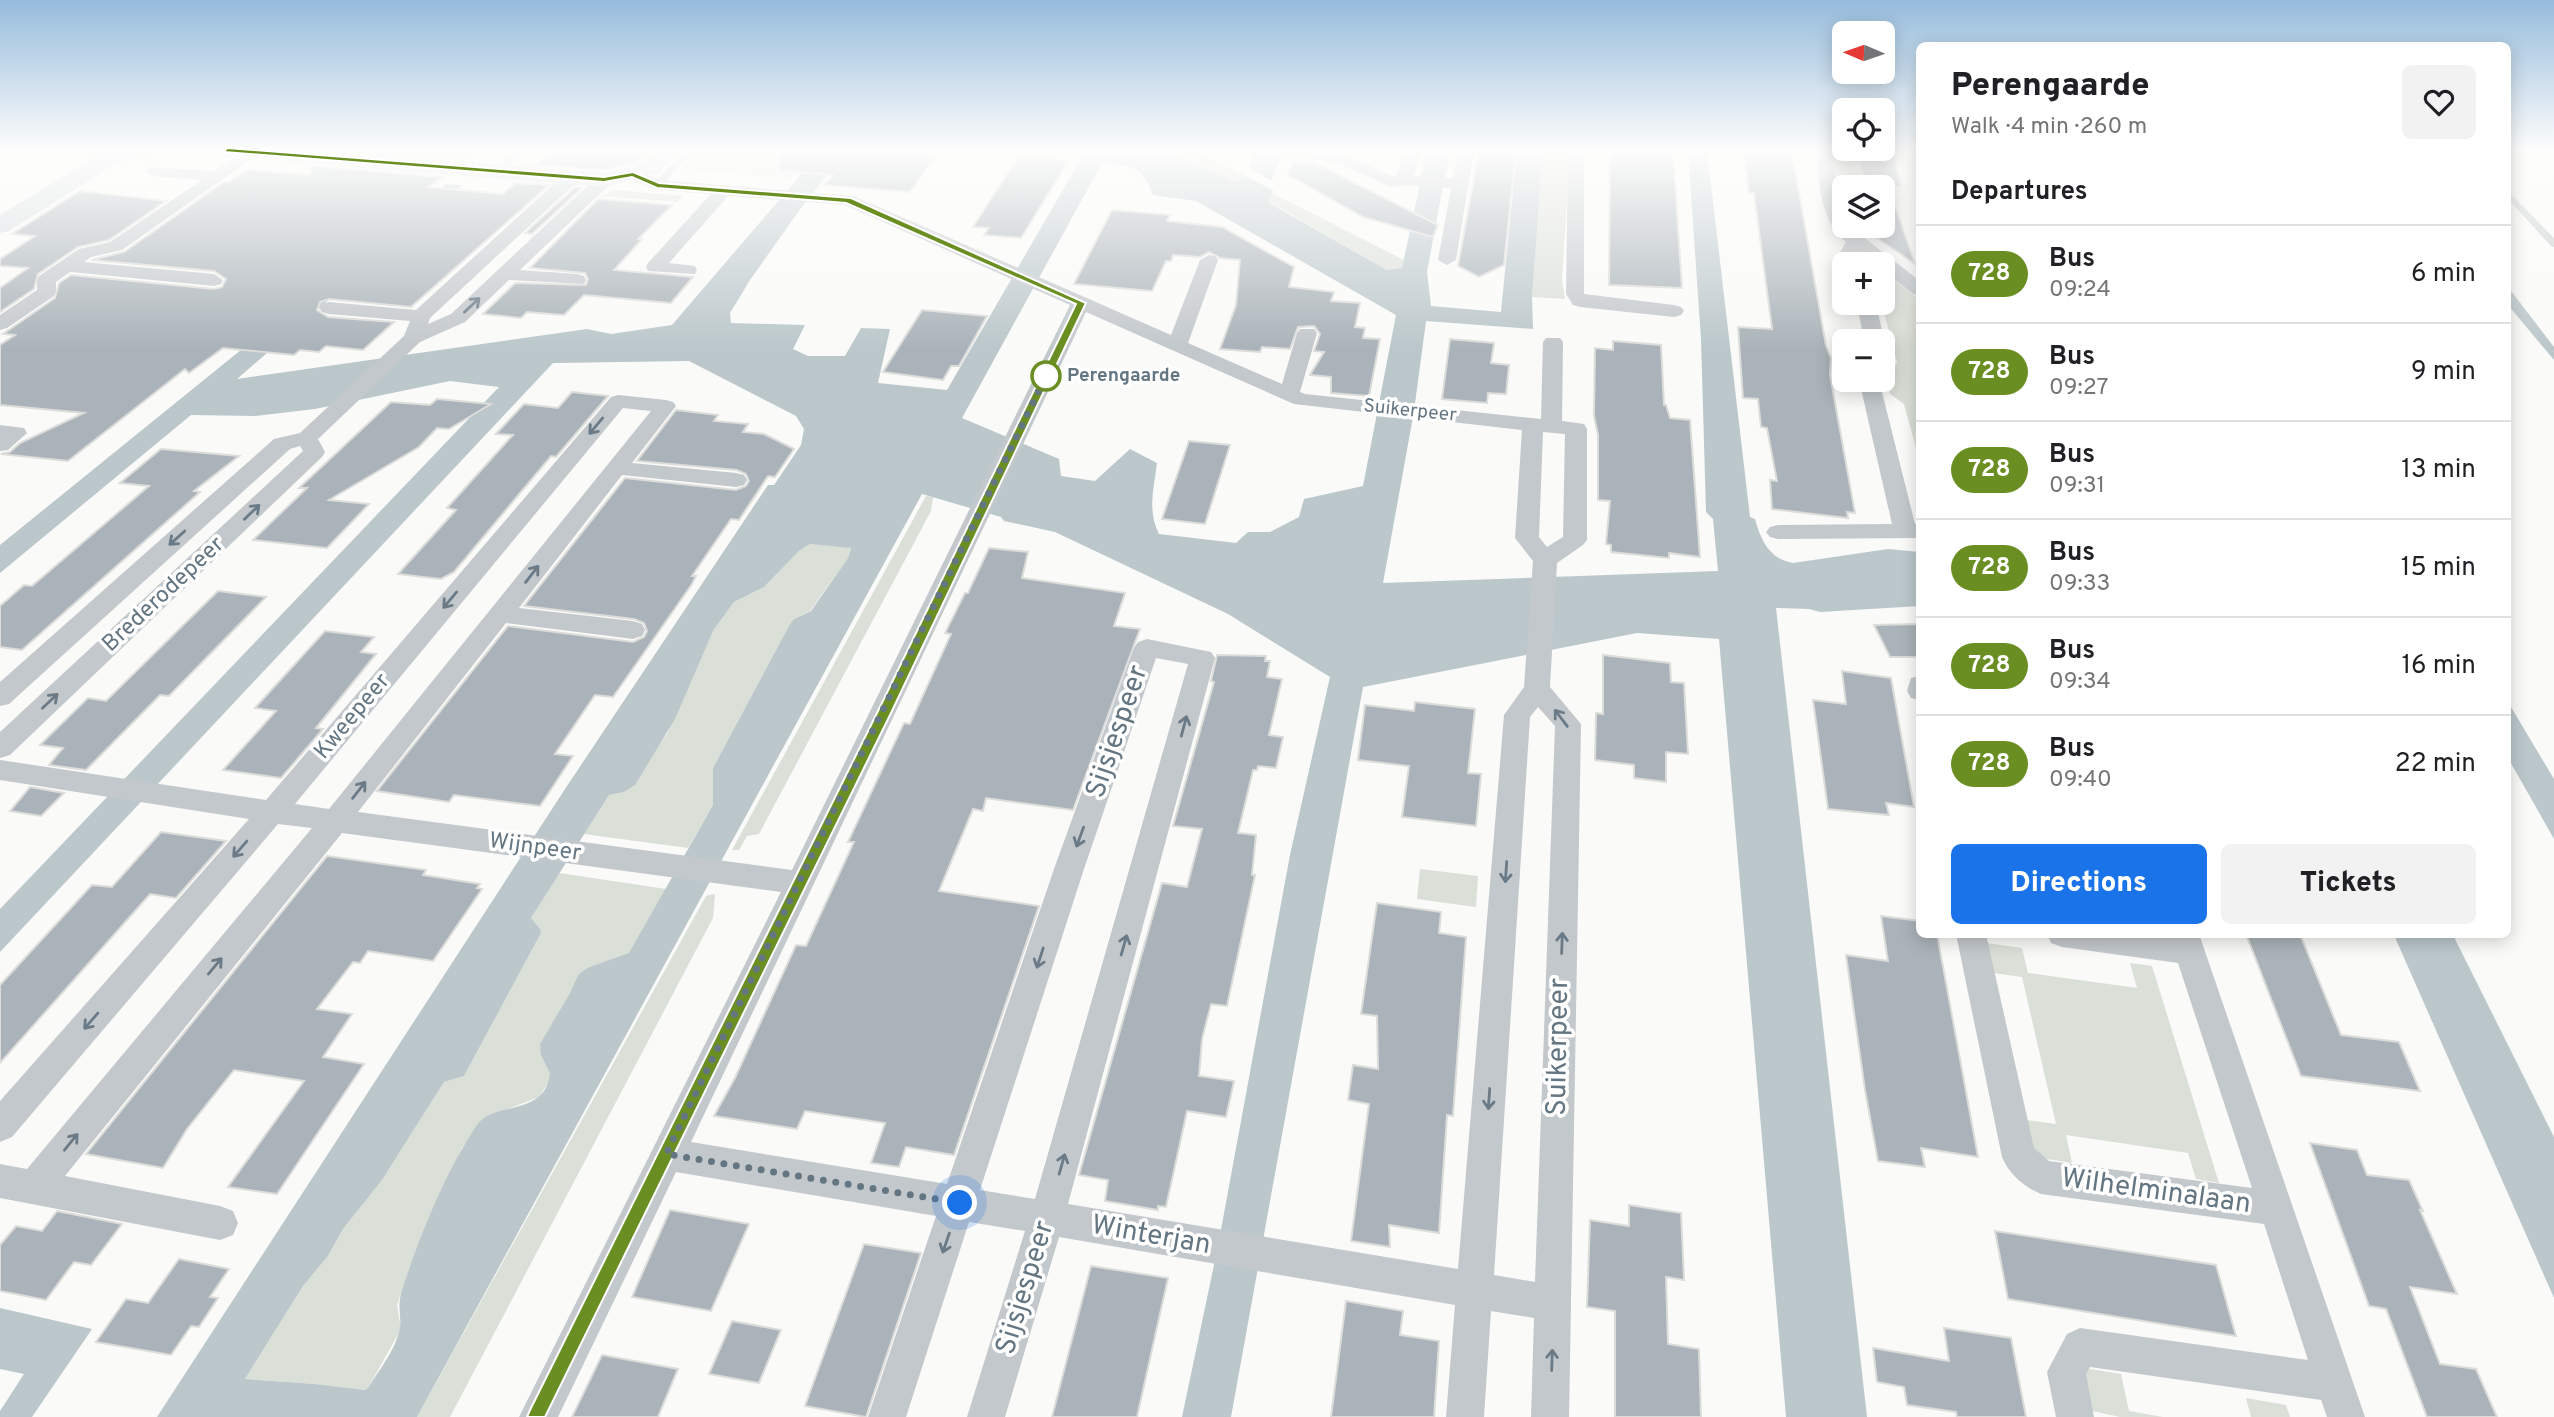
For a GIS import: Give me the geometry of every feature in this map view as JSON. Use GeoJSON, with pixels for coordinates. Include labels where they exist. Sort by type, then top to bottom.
{"type":"FeatureCollection","features":[{"type":"Feature","properties":{"kind":"street"},"geometry":{"type":"LineString","coordinates":[[0,226],[14,216]]}},
{"type":"Feature","properties":{"kind":"street"},"geometry":{"type":"LineString","coordinates":[[0,324],[47,292],[46,280],[85,253],[116,246],[159,216]]}},
{"type":"Feature","properties":{"kind":"street","name":"Brederodepeer"},"geometry":{"type":"LineString","coordinates":[[407,343],[421,316],[529,216]]}},
{"type":"Feature","properties":{"kind":"street","name":"Brederodepeer"},"geometry":{"type":"LineString","coordinates":[[0,697],[282,444],[307,438],[407,343],[458,318],[566,216]]}},
{"type":"Feature","properties":{"kind":"street"},"geometry":{"type":"LineString","coordinates":[[688,270],[655,267],[701,216]]}},
{"type":"Feature","properties":{"kind":"street"},"geometry":{"type":"LineString","coordinates":[[538,1417],[1081,303],[884,216]]}},
{"type":"Feature","properties":{"kind":"street"},"geometry":{"type":"LineString","coordinates":[[1447,260],[1451,216]]}},
{"type":"Feature","properties":{"kind":"street"},"geometry":{"type":"LineString","coordinates":[[1576,216],[1575,294],[1580,301],[1674,311]]}},
{"type":"Feature","properties":{"kind":"street"},"geometry":{"type":"LineString","coordinates":[[1835,216],[1842,230],[1916,287]]}},
{"type":"Feature","properties":{"kind":"street"},"geometry":{"type":"LineString","coordinates":[[1849,252],[1855,241]]}},
{"type":"Feature","properties":{"kind":"street"},"geometry":{"type":"LineString","coordinates":[[1177,346],[1209,260]]}},
{"type":"Feature","properties":{"kind":"street"},"geometry":{"type":"LineString","coordinates":[[67,266],[214,280]]}},
{"type":"Feature","properties":{"kind":"street"},"geometry":{"type":"LineString","coordinates":[[505,274],[577,280]]}},
{"type":"Feature","properties":{"kind":"street","name":"Suikerpeer"},"geometry":{"type":"LineString","coordinates":[[1081,303],[1301,400],[1576,429],[1575,540],[1545,560]]}},
{"type":"Feature","properties":{"kind":"street"},"geometry":{"type":"LineString","coordinates":[[329,308],[421,316]]}},
{"type":"Feature","properties":{"kind":"street"},"geometry":{"type":"LineString","coordinates":[[1289,394],[1307,333]]}},
{"type":"Feature","properties":{"kind":"street"},"geometry":{"type":"LineString","coordinates":[[1465,1417],[1517,715],[1537,690],[1545,560],[1527,538],[1553,342]]}},
{"type":"Feature","properties":{"kind":"street"},"geometry":{"type":"LineString","coordinates":[[1778,532],[1912,531],[1873,392]]}},
{"type":"Feature","properties":{"kind":"street","name":"Kweepeer"},"geometry":{"type":"LineString","coordinates":[[0,1126],[272,812],[618,401],[666,406],[336,820],[34,1187]]}},
{"type":"Feature","properties":{"kind":"street"},"geometry":{"type":"LineString","coordinates":[[0,431],[16,433],[0,445]]}},
{"type":"Feature","properties":{"kind":"street","name":"Brederodepeer"},"geometry":{"type":"LineString","coordinates":[[0,748],[314,452],[307,438]]}},
{"type":"Feature","properties":{"kind":"street"},"geometry":{"type":"LineString","coordinates":[[616,468],[736,480]]}},
{"type":"Feature","properties":{"kind":"street"},"geometry":{"type":"LineString","coordinates":[[500,614],[633,630]]}},
{"type":"Feature","properties":{"kind":"street","name":"Sijsjespeer"},"geometry":{"type":"LineString","coordinates":[[887,1417],[1069,869],[1147,648],[1202,658],[1047,1218],[986,1417]]}},
{"type":"Feature","properties":{"kind":"street","name":"Suikerpeer"},"geometry":{"type":"LineString","coordinates":[[1537,690],[1569,724],[1550,1417]]}},
{"type":"Feature","properties":{"kind":"street"},"geometry":{"type":"LineString","coordinates":[[0,771],[97,783],[272,812]]}},
{"type":"Feature","properties":{"kind":"street","name":"Wijnpeer"},"geometry":{"type":"LineString","coordinates":[[272,812],[799,883]]}},
{"type":"Feature","properties":{"kind":"street","name":"Wilhelminalaan"},"geometry":{"type":"LineString","coordinates":[[1972,938],[2019,1157],[2041,1177],[2277,1209]]}},
{"type":"Feature","properties":{"kind":"street","name":"Wilhelminalaan"},"geometry":{"type":"LineString","coordinates":[[2075,1417],[2066,1371],[2080,1347],[2340,1400],[2186,943],[2117,938]]}},
{"type":"Feature","properties":{"kind":"street","name":"Winterjan"},"geometry":{"type":"LineString","coordinates":[[666,1154],[1554,1303]]}},
{"type":"Feature","properties":{"kind":"street"},"geometry":{"type":"LineString","coordinates":[[0,1181],[220,1223]]}},
{"type":"Feature","properties":{"kind":"lane"},"geometry":{"type":"LineString","coordinates":[[2528,216],[2554,244]]}},
{"type":"Feature","properties":{"kind":"shaded area"},"geometry":{"type":"Polygon","coordinates":[[[406,216],[426,216],[237,379],[587,329],[611,334],[672,325],[765,216],[795,216],[730,313],[731,323],[805,325],[793,349],[808,356],[845,356],[861,328],[890,329],[878,383],[947,390],[1048,216],[1073,216],[962,418],[1059,459],[1061,476],[1095,481],[1130,449],[1157,463],[1152,508],[1159,534],[1236,543],[1248,532],[1270,532],[1299,517],[1304,499],[1363,486],[1396,315],[1223,216],[1292,216],[1387,270],[1402,268],[1413,216],[1437,216],[1427,272],[1431,306],[1501,312],[1510,216],[1538,216],[1532,297],[1533,329],[1426,321],[1414,411],[1383,583],[1718,571],[1713,519],[1706,512],[1701,339],[1693,216],[1715,216],[1750,517],[1755,519],[1763,541],[1772,553],[1793,563],[1888,549],[1916,552],[1916,606],[1820,612],[1776,608],[1867,1417],[1786,1417],[1719,639],[1637,633],[1363,687],[1231,1417],[1182,1417],[1218,1246],[1290,855],[1330,677],[1228,614],[1055,532],[1004,521],[1001,517],[922,494],[417,1417],[157,1417],[565,789],[768,485],[774,485],[801,445],[804,429],[796,416],[689,361],[553,363],[0,952],[0,909],[499,387],[450,381],[315,409],[255,416],[191,415],[0,573],[0,545],[406,216]],[[810,544],[799,551],[764,587],[734,602],[713,631],[675,719],[635,785],[624,792],[609,795],[531,918],[541,930],[540,935],[464,1076],[444,1082],[382,1180],[343,1229],[328,1256],[303,1286],[245,1379],[365,1390],[368,1388],[397,1339],[400,1327],[400,1296],[434,1205],[455,1162],[477,1125],[485,1118],[529,1102],[539,1096],[546,1087],[550,1073],[541,1055],[540,1044],[578,975],[587,968],[629,953],[713,805],[713,768],[790,624],[794,619],[811,611],[848,558],[851,548],[810,544]]]}},
{"type":"Feature","properties":{"kind":"shaded area"},"geometry":{"type":"Polygon","coordinates":[[[1294,216],[1318,216],[1404,260],[1402,269],[1387,270],[1294,216]]]}},
{"type":"Feature","properties":{"kind":"shaded area"},"geometry":{"type":"Polygon","coordinates":[[[1538,216],[1566,216],[1562,279],[1565,299],[1532,297],[1538,216]]]}},
{"type":"Feature","properties":{"kind":"shaded area"},"geometry":{"type":"Polygon","coordinates":[[[1895,280],[1916,297],[1916,448],[1904,404],[1889,392],[1895,392],[1897,363],[1895,329],[1888,329],[1885,315],[1895,315],[1895,280]]]}},
{"type":"Feature","properties":{"kind":"shaded area"},"geometry":{"type":"Polygon","coordinates":[[[2511,291],[2554,347],[2554,360],[2511,309],[2511,291]]]}},
{"type":"Feature","properties":{"kind":"shaded area"},"geometry":{"type":"Polygon","coordinates":[[[926,496],[933,497],[931,511],[759,834],[747,836],[739,850],[732,850],[926,496]]]}},
{"type":"Feature","properties":{"kind":"shaded area"},"geometry":{"type":"Polygon","coordinates":[[[810,544],[851,547],[848,558],[810,611],[790,624],[713,768],[713,805],[688,848],[584,834],[609,795],[624,792],[667,734],[713,631],[734,602],[764,587],[799,551],[810,544]]]}},
{"type":"Feature","properties":{"kind":"shaded area"},"geometry":{"type":"Polygon","coordinates":[[[2511,707],[2554,779],[2554,839],[2511,763],[2511,707]]]}},
{"type":"Feature","properties":{"kind":"shaded area"},"geometry":{"type":"Polygon","coordinates":[[[1420,869],[1478,876],[1476,907],[1417,899],[1420,869]]]}},
{"type":"Feature","properties":{"kind":"shaded area"},"geometry":{"type":"Polygon","coordinates":[[[559,873],[666,889],[629,954],[587,968],[578,975],[569,995],[550,1080],[539,1097],[482,1119],[462,1148],[424,1231],[402,1290],[397,1305],[401,1329],[368,1388],[365,1390],[245,1379],[303,1286],[328,1256],[343,1229],[382,1180],[444,1082],[464,1076],[540,935],[541,930],[531,918],[559,873]]]}},
{"type":"Feature","properties":{"kind":"shaded area"},"geometry":{"type":"Polygon","coordinates":[[[715,894],[713,918],[450,1417],[417,1417],[706,896],[715,894]]]}},
{"type":"Feature","properties":{"kind":"shaded area"},"geometry":{"type":"Polygon","coordinates":[[[2395,938],[2454,938],[2554,1137],[2554,1298],[2395,938]]]}},
{"type":"Feature","properties":{"kind":"shaded area"},"geometry":{"type":"Polygon","coordinates":[[[1986,943],[2022,948],[2028,973],[2137,988],[2130,963],[2152,966],[2219,1183],[2196,1179],[2188,1153],[2066,1135],[2072,1163],[2034,1157],[2026,1120],[2056,1124],[2022,977],[1993,973],[1986,943]]]}},
{"type":"Feature","properties":{"kind":"shaded area"},"geometry":{"type":"Polygon","coordinates":[[[0,1308],[92,1329],[32,1417],[0,1417],[0,1411],[24,1374],[0,1369],[0,1308]]]}},
{"type":"Feature","properties":{"kind":"shaded area"},"geometry":{"type":"Polygon","coordinates":[[[2078,1367],[2121,1374],[2129,1411],[2163,1417],[2120,1417],[2088,1410],[2078,1367]]]}},
{"type":"Feature","properties":{"kind":"shaded area"},"geometry":{"type":"Polygon","coordinates":[[[2246,1398],[2286,1405],[2290,1417],[2251,1417],[2246,1398]]]}},
{"type":"Feature","properties":{"kind":"building"},"geometry":{"type":"Polygon","coordinates":[[[40,216],[144,216],[109,240],[78,247],[38,274],[34,289],[0,312],[0,288],[28,268],[0,266],[0,259],[35,236],[12,234],[40,216]]]}},
{"type":"Feature","properties":{"kind":"building"},"geometry":{"type":"Polygon","coordinates":[[[175,216],[514,216],[411,307],[329,299],[320,302],[317,310],[328,317],[394,322],[363,350],[326,346],[319,352],[300,350],[294,355],[223,348],[189,373],[185,369],[68,461],[1,454],[10,452],[20,443],[84,413],[0,405],[0,345],[15,335],[3,334],[55,298],[59,283],[71,275],[214,289],[222,287],[226,279],[214,271],[91,260],[124,252],[175,216]]]}},
{"type":"Feature","properties":{"kind":"building"},"geometry":{"type":"Polygon","coordinates":[[[543,216],[551,216],[532,234],[525,233],[543,216]]]}},
{"type":"Feature","properties":{"kind":"building"},"geometry":{"type":"Polygon","coordinates":[[[581,216],[661,216],[638,239],[642,239],[614,270],[693,277],[671,303],[584,295],[564,315],[527,312],[521,318],[483,314],[515,283],[586,285],[588,279],[585,273],[530,268],[581,216]]]}},
{"type":"Feature","properties":{"kind":"building"},"geometry":{"type":"Polygon","coordinates":[[[980,216],[1034,216],[1021,238],[984,235],[989,228],[973,227],[980,216]]]}},
{"type":"Feature","properties":{"kind":"building"},"geometry":{"type":"Polygon","coordinates":[[[1109,216],[1169,216],[1167,221],[1222,227],[1294,267],[1289,287],[1334,292],[1331,301],[1360,303],[1355,327],[1365,328],[1363,338],[1380,339],[1369,396],[1331,393],[1331,377],[1310,375],[1324,352],[1314,351],[1320,334],[1314,326],[1298,327],[1290,349],[1262,347],[1260,352],[1220,349],[1236,305],[1240,260],[1220,258],[1209,252],[1200,257],[1173,255],[1171,261],[1166,261],[1152,291],[1074,284],[1109,216]]]}},
{"type":"Feature","properties":{"kind":"building"},"geometry":{"type":"Polygon","coordinates":[[[1420,216],[1438,225],[1433,237],[1363,217],[1420,216]]]}},
{"type":"Feature","properties":{"kind":"building"},"geometry":{"type":"Polygon","coordinates":[[[1467,216],[1509,216],[1504,265],[1479,277],[1458,266],[1467,216]]]}},
{"type":"Feature","properties":{"kind":"building"},"geometry":{"type":"Polygon","coordinates":[[[1610,216],[1677,216],[1682,288],[1609,285],[1610,216]]]}},
{"type":"Feature","properties":{"kind":"building"},"geometry":{"type":"Polygon","coordinates":[[[1757,216],[1803,216],[1826,346],[1831,358],[1832,392],[1855,513],[1847,512],[1848,518],[1772,509],[1770,480],[1777,481],[1767,428],[1761,427],[1758,399],[1743,398],[1738,327],[1772,329],[1757,216]]]}},
{"type":"Feature","properties":{"kind":"building"},"geometry":{"type":"Polygon","coordinates":[[[1895,216],[1898,216],[1915,264],[1877,238],[1895,238],[1895,216]]]}},
{"type":"Feature","properties":{"kind":"building"},"geometry":{"type":"Polygon","coordinates":[[[922,310],[987,316],[959,366],[951,366],[943,380],[883,372],[922,310]]]}},
{"type":"Feature","properties":{"kind":"building"},"geometry":{"type":"Polygon","coordinates":[[[1450,339],[1494,343],[1491,363],[1509,365],[1506,394],[1488,393],[1487,403],[1442,399],[1450,339]]]}},
{"type":"Feature","properties":{"kind":"building"},"geometry":{"type":"Polygon","coordinates":[[[1613,341],[1661,345],[1664,405],[1670,418],[1690,420],[1700,557],[1669,553],[1669,558],[1611,552],[1611,545],[1606,544],[1610,501],[1598,500],[1598,435],[1594,416],[1595,348],[1613,350],[1613,341]]]}},
{"type":"Feature","properties":{"kind":"building"},"geometry":{"type":"Polygon","coordinates":[[[572,392],[608,396],[556,457],[551,456],[454,572],[441,579],[398,574],[456,510],[447,508],[513,435],[496,434],[524,404],[558,408],[572,392]]]}},
{"type":"Feature","properties":{"kind":"building"},"geometry":{"type":"Polygon","coordinates":[[[437,399],[491,404],[449,429],[437,428],[419,447],[329,500],[369,504],[327,548],[253,540],[307,488],[299,488],[391,402],[430,405],[437,399]]]}},
{"type":"Feature","properties":{"kind":"building"},"geometry":{"type":"Polygon","coordinates":[[[676,410],[718,415],[714,421],[748,424],[743,432],[764,434],[794,449],[775,477],[768,476],[739,520],[731,519],[692,576],[696,576],[692,584],[613,697],[595,695],[555,754],[573,756],[540,806],[454,795],[449,802],[377,791],[508,626],[633,642],[644,637],[647,631],[644,623],[634,619],[524,606],[625,478],[736,490],[746,486],[749,481],[746,474],[737,470],[637,461],[676,410]]]}},
{"type":"Feature","properties":{"kind":"building"},"geometry":{"type":"Polygon","coordinates":[[[1189,441],[1230,445],[1205,524],[1162,519],[1189,441]]]}},
{"type":"Feature","properties":{"kind":"building"},"geometry":{"type":"Polygon","coordinates":[[[161,449],[239,456],[194,491],[200,492],[22,650],[0,647],[0,606],[24,585],[32,586],[149,486],[120,483],[161,449]]]}},
{"type":"Feature","properties":{"kind":"building"},"geometry":{"type":"Polygon","coordinates":[[[989,548],[1028,552],[1022,578],[1125,593],[1114,626],[1140,629],[1073,810],[986,798],[983,811],[973,809],[939,891],[1039,906],[954,1155],[906,1147],[899,1167],[871,1163],[885,1123],[805,1111],[797,1129],[714,1116],[735,1078],[796,945],[806,946],[854,842],[848,842],[904,723],[910,724],[951,634],[945,633],[989,548]]]}},
{"type":"Feature","properties":{"kind":"building"},"geometry":{"type":"Polygon","coordinates":[[[218,591],[266,597],[169,696],[160,695],[86,770],[49,765],[63,748],[40,745],[88,698],[106,701],[218,591]]]}},
{"type":"Feature","properties":{"kind":"building"},"geometry":{"type":"Polygon","coordinates":[[[1916,624],[1916,657],[1890,657],[1874,625],[1916,624]]]}},
{"type":"Feature","properties":{"kind":"building"},"geometry":{"type":"Polygon","coordinates":[[[325,631],[374,637],[361,652],[376,654],[316,728],[323,729],[281,778],[223,770],[276,711],[255,708],[325,631]]]}},
{"type":"Feature","properties":{"kind":"building"},"geometry":{"type":"Polygon","coordinates":[[[1217,655],[1266,656],[1265,661],[1270,661],[1267,677],[1282,679],[1269,735],[1283,737],[1276,768],[1258,766],[1257,770],[1253,770],[1238,833],[1256,835],[1252,875],[1255,875],[1227,1006],[1211,1004],[1202,1039],[1199,1076],[1234,1081],[1226,1117],[1187,1111],[1166,1207],[1158,1206],[1158,1210],[1105,1201],[1108,1180],[1079,1175],[1162,883],[1187,887],[1202,829],[1173,826],[1214,682],[1211,681],[1217,655]]]}},
{"type":"Feature","properties":{"kind":"building"},"geometry":{"type":"Polygon","coordinates":[[[1603,655],[1670,663],[1671,682],[1684,683],[1688,754],[1666,752],[1666,782],[1634,778],[1634,765],[1595,760],[1596,713],[1603,714],[1603,655]]]}},
{"type":"Feature","properties":{"kind":"building"},"geometry":{"type":"Polygon","coordinates":[[[1842,671],[1891,678],[1914,807],[1886,803],[1889,815],[1828,809],[1813,700],[1846,704],[1842,671]]]}},
{"type":"Feature","properties":{"kind":"building"},"geometry":{"type":"Polygon","coordinates":[[[1415,702],[1475,709],[1468,773],[1481,774],[1476,826],[1402,817],[1409,766],[1358,760],[1365,705],[1414,711],[1415,702]]]}},
{"type":"Feature","properties":{"kind":"building"},"geometry":{"type":"Polygon","coordinates":[[[30,787],[64,793],[41,816],[10,811],[30,787]]]}},
{"type":"Feature","properties":{"kind":"building"},"geometry":{"type":"Polygon","coordinates":[[[161,832],[226,841],[176,898],[150,894],[0,1063],[0,985],[92,885],[112,887],[161,832]]]}},
{"type":"Feature","properties":{"kind":"building"},"geometry":{"type":"Polygon","coordinates":[[[327,856],[426,870],[423,875],[480,884],[477,888],[482,889],[433,961],[368,951],[360,963],[353,962],[317,1009],[352,1014],[323,1057],[364,1064],[277,1194],[228,1187],[304,1081],[234,1070],[187,1129],[163,1168],[86,1154],[327,856]]]}},
{"type":"Feature","properties":{"kind":"building"},"geometry":{"type":"Polygon","coordinates":[[[1377,903],[1441,912],[1439,933],[1466,937],[1453,1116],[1447,1115],[1439,1233],[1389,1225],[1390,1247],[1351,1241],[1369,1104],[1348,1100],[1353,1065],[1378,1069],[1377,1016],[1361,1014],[1377,903]]]}},
{"type":"Feature","properties":{"kind":"building"},"geometry":{"type":"Polygon","coordinates":[[[1881,916],[1916,920],[1916,938],[1938,938],[1978,1157],[1921,1148],[1925,1167],[1878,1161],[1846,955],[1888,961],[1881,916]]]}},
{"type":"Feature","properties":{"kind":"building"},"geometry":{"type":"Polygon","coordinates":[[[2248,938],[2302,938],[2341,1035],[2399,1042],[2420,1091],[2301,1076],[2248,938]]]}},
{"type":"Feature","properties":{"kind":"building"},"geometry":{"type":"Polygon","coordinates":[[[2310,1143],[2357,1150],[2367,1175],[2409,1180],[2457,1294],[2410,1287],[2440,1364],[2476,1369],[2497,1417],[2427,1417],[2386,1309],[2369,1306],[2310,1143]]]}},
{"type":"Feature","properties":{"kind":"building"},"geometry":{"type":"Polygon","coordinates":[[[1629,1205],[1681,1213],[1684,1280],[1666,1277],[1668,1344],[1699,1349],[1701,1417],[1615,1417],[1615,1311],[1587,1307],[1590,1220],[1629,1226],[1629,1205]]]}},
{"type":"Feature","properties":{"kind":"building"},"geometry":{"type":"Polygon","coordinates":[[[670,1210],[749,1224],[711,1311],[632,1297],[670,1210]]]}},
{"type":"Feature","properties":{"kind":"building"},"geometry":{"type":"Polygon","coordinates":[[[57,1211],[122,1224],[91,1265],[74,1262],[46,1300],[0,1291],[0,1245],[16,1226],[42,1231],[57,1211]]]}},
{"type":"Feature","properties":{"kind":"building"},"geometry":{"type":"Polygon","coordinates":[[[1995,1231],[2216,1265],[2236,1336],[2008,1299],[1995,1231]]]}},
{"type":"Feature","properties":{"kind":"building"},"geometry":{"type":"Polygon","coordinates":[[[864,1244],[921,1253],[866,1417],[805,1406],[864,1244]]]}},
{"type":"Feature","properties":{"kind":"building"},"geometry":{"type":"Polygon","coordinates":[[[179,1259],[229,1269],[210,1297],[218,1298],[199,1327],[191,1326],[171,1355],[96,1342],[126,1299],[148,1303],[179,1259]]]}},
{"type":"Feature","properties":{"kind":"building"},"geometry":{"type":"Polygon","coordinates":[[[1091,1266],[1168,1278],[1137,1417],[1052,1417],[1091,1266]]]}},
{"type":"Feature","properties":{"kind":"building"},"geometry":{"type":"Polygon","coordinates":[[[1346,1301],[1403,1311],[1400,1335],[1439,1341],[1434,1417],[1331,1417],[1346,1301]]]}},
{"type":"Feature","properties":{"kind":"building"},"geometry":{"type":"Polygon","coordinates":[[[732,1321],[781,1330],[759,1383],[709,1374],[732,1321]]]}},
{"type":"Feature","properties":{"kind":"building"},"geometry":{"type":"Polygon","coordinates":[[[1944,1328],[2011,1338],[2026,1417],[1957,1417],[1956,1412],[1907,1405],[1904,1387],[1877,1382],[1873,1348],[1949,1361],[1944,1328]]]}},
{"type":"Feature","properties":{"kind":"building"},"geometry":{"type":"Polygon","coordinates":[[[602,1355],[678,1369],[658,1417],[572,1417],[602,1355]]]}},
{"type":"Feature","properties":{"kind":"bus line","name":"728"},"geometry":{"type":"LineString","coordinates":[[538,1417],[884,713],[1081,303],[884,216]]}},
{"type":"Feature","properties":{"kind":"place","name":"Perengaarde"},"geometry":{"type":"Point","coordinates":[1046,376]}},
{"type":"Feature","properties":{"kind":"route"},"geometry":{"type":"LineString","coordinates":[[960,1203],[666,1154],[884,713],[1046,376]]}}]}
